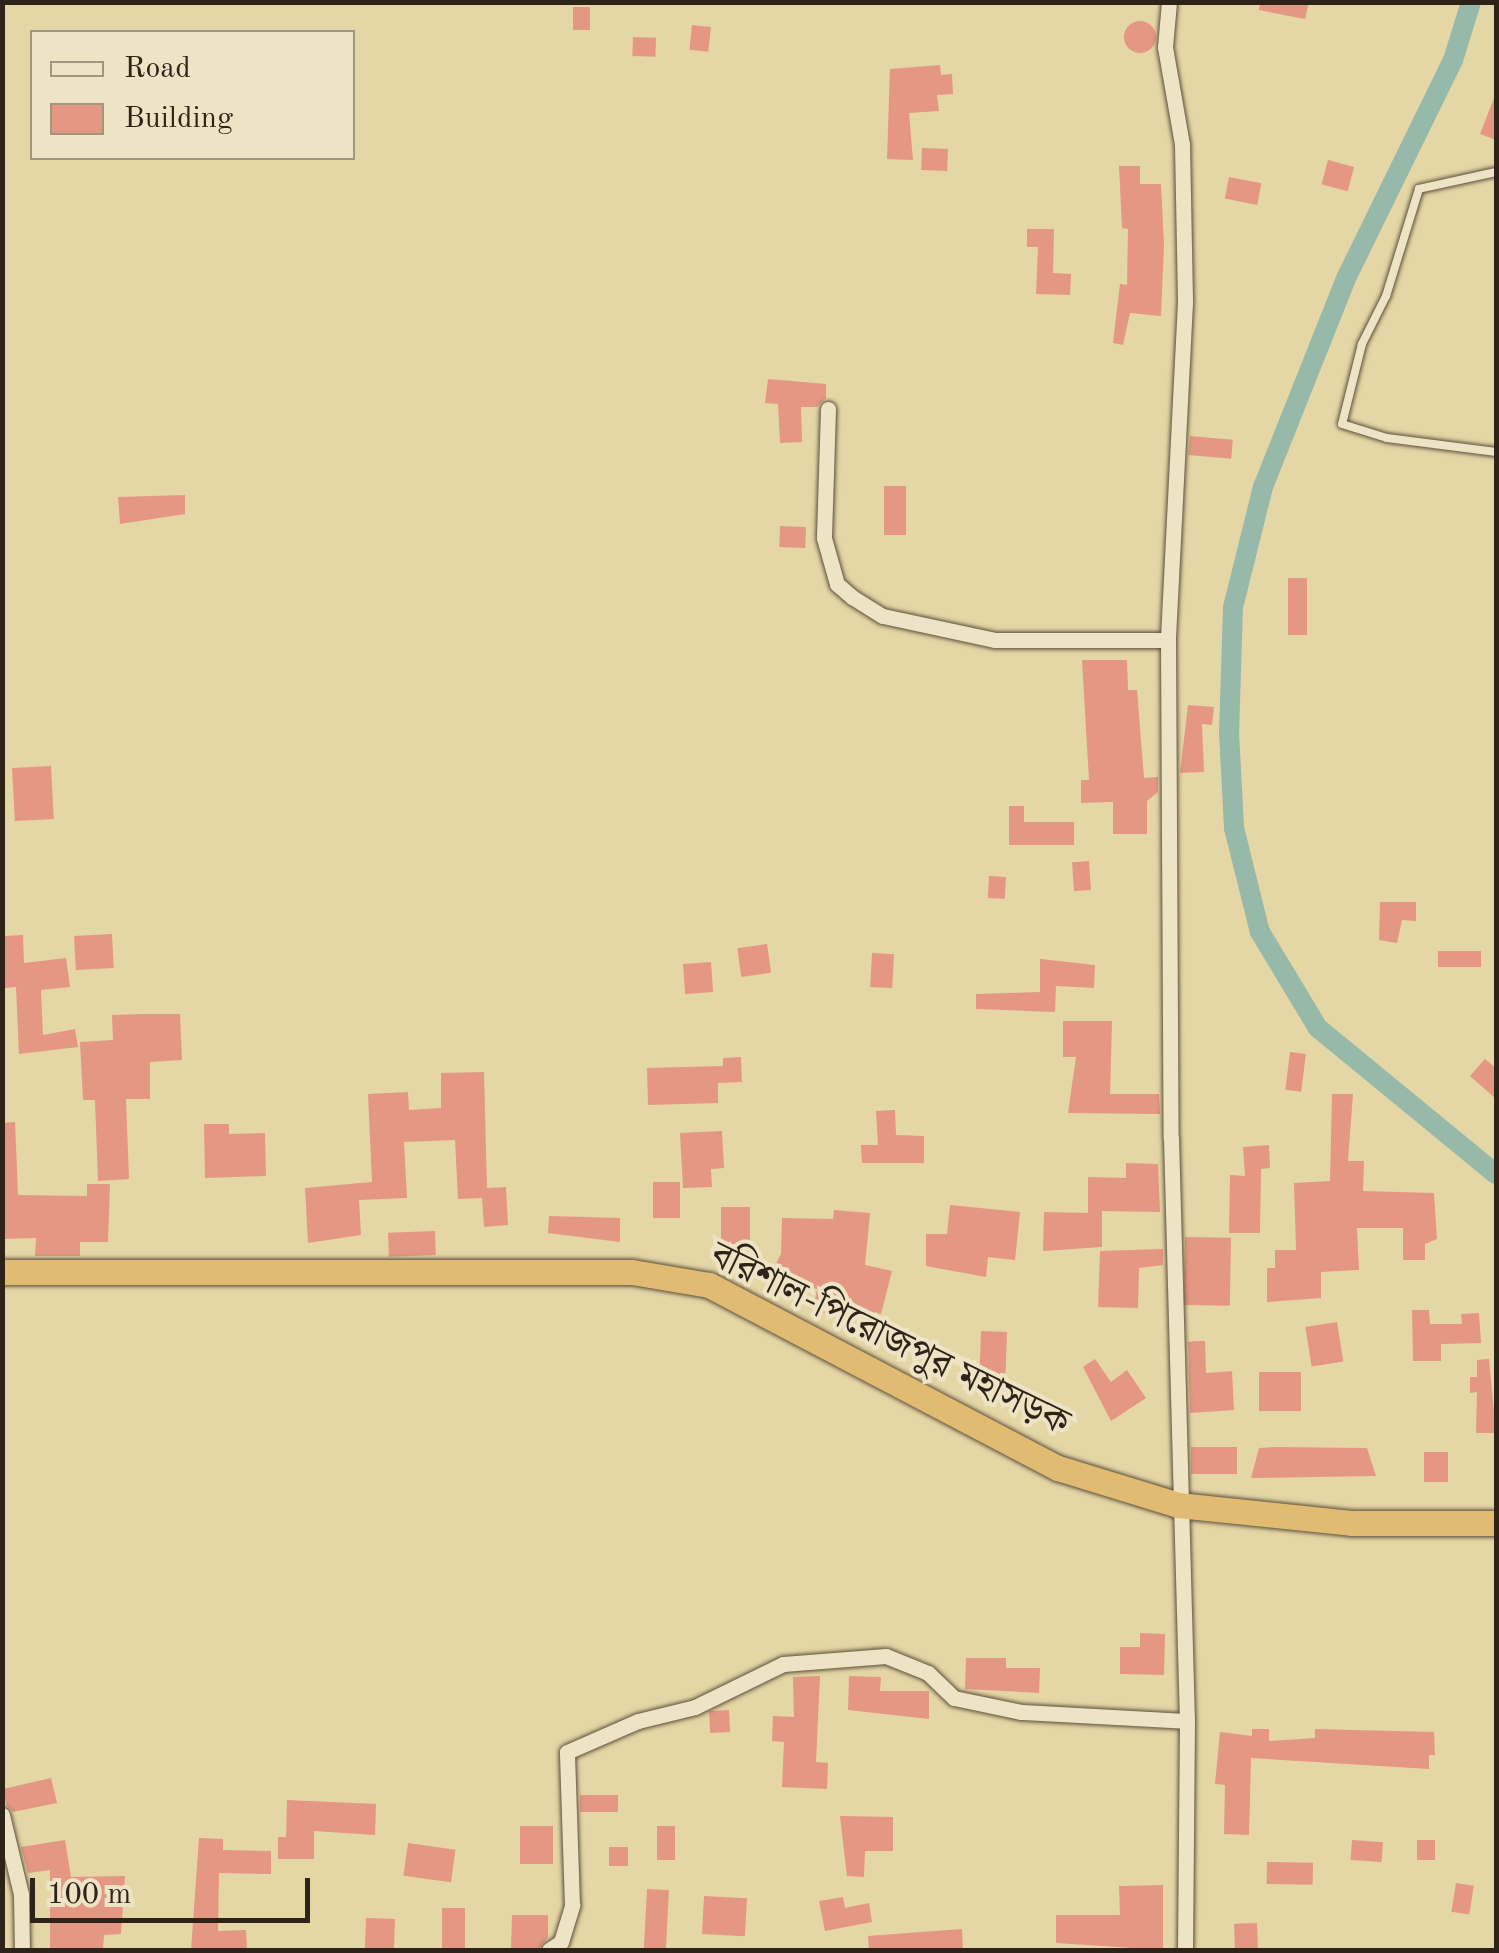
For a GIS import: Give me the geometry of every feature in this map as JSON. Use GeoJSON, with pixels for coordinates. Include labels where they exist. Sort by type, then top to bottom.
{"type":"FeatureCollection","features":[{"type":"Feature","properties":{"kind":"highway","name":"বরিশাল-পিরোজপুর মহাসড়ক"},"geometry":{"type":"LineString","coordinates":[[2,1272],[554,1268],[632,1272],[709,1286],[1058,1468],[1178,1505],[1351,1522],[1496,1523]]}},
{"type":"Feature","properties":{"kind":"street"},"geometry":{"type":"LineString","coordinates":[[1169,2],[1165,46],[1182,144],[1185,302],[1168,640],[1178,1505],[1187,1721],[1185,1950]]}},
{"type":"Feature","properties":{"kind":"street"},"geometry":{"type":"LineString","coordinates":[[828,409],[824,538],[837,584],[852,597],[883,616],[995,640],[1168,640]]}},
{"type":"Feature","properties":{"kind":"street"},"geometry":{"type":"LineString","coordinates":[[548,1950],[562,1942],[572,1905],[567,1752],[638,1720],[695,1706],[784,1664],[886,1656],[928,1673],[954,1698],[1021,1712],[1187,1721]]}},
{"type":"Feature","properties":{"kind":"street"},"geometry":{"type":"LineString","coordinates":[[2,1815],[21,1894],[22,1950]]}},
{"type":"Feature","properties":{"kind":"lane"},"geometry":{"type":"LineString","coordinates":[[1496,172],[1419,189],[1386,296],[1362,344],[1342,424],[1387,438],[1496,452]]}},
{"type":"Feature","properties":{"kind":"building"},"geometry":{"type":"Polygon","coordinates":[[[1260,2],[1309,2],[1305,19],[1259,10],[1260,2]]]}},
{"type":"Feature","properties":{"kind":"building"},"geometry":{"type":"Polygon","coordinates":[[[573,7],[590,7],[590,30],[573,30],[573,7]]]}},
{"type":"Feature","properties":{"kind":"building"},"geometry":{"type":"Polygon","coordinates":[[[1140,21],[1151,26],[1156,37],[1151,48],[1140,53],[1129,48],[1124,37],[1129,26],[1140,21]]]}},
{"type":"Feature","properties":{"kind":"building"},"geometry":{"type":"Polygon","coordinates":[[[692,25],[711,27],[708,52],[689,50],[692,25]]]}},
{"type":"Feature","properties":{"kind":"building"},"geometry":{"type":"Polygon","coordinates":[[[633,37],[656,38],[655,57],[632,56],[633,37]]]}},
{"type":"Feature","properties":{"kind":"building"},"geometry":{"type":"Polygon","coordinates":[[[940,65],[941,75],[952,74],[953,94],[937,95],[939,111],[909,113],[913,160],[887,159],[890,69],[940,65]]]}},
{"type":"Feature","properties":{"kind":"building"},"geometry":{"type":"Polygon","coordinates":[[[1496,93],[1496,140],[1480,134],[1496,93]]]}},
{"type":"Feature","properties":{"kind":"building"},"geometry":{"type":"Polygon","coordinates":[[[922,148],[948,149],[947,171],[921,170],[922,148]]]}},
{"type":"Feature","properties":{"kind":"building"},"geometry":{"type":"Polygon","coordinates":[[[1328,160],[1354,167],[1348,191],[1322,184],[1328,160]]]}},
{"type":"Feature","properties":{"kind":"building"},"geometry":{"type":"Polygon","coordinates":[[[1119,166],[1140,166],[1140,184],[1161,184],[1164,245],[1161,316],[1130,313],[1123,345],[1113,343],[1120,284],[1127,285],[1128,229],[1122,228],[1119,166]]]}},
{"type":"Feature","properties":{"kind":"building"},"geometry":{"type":"Polygon","coordinates":[[[1229,177],[1261,183],[1257,205],[1225,199],[1229,177]]]}},
{"type":"Feature","properties":{"kind":"building"},"geometry":{"type":"Polygon","coordinates":[[[1027,229],[1054,229],[1053,273],[1071,274],[1070,295],[1036,294],[1038,247],[1027,247],[1027,229]]]}},
{"type":"Feature","properties":{"kind":"building"},"geometry":{"type":"Polygon","coordinates":[[[768,379],[826,384],[826,398],[817,407],[801,407],[802,442],[780,443],[778,404],[765,403],[768,379]]]}},
{"type":"Feature","properties":{"kind":"building"},"geometry":{"type":"Polygon","coordinates":[[[1190,436],[1233,440],[1231,459],[1188,455],[1190,436]]]}},
{"type":"Feature","properties":{"kind":"building"},"geometry":{"type":"Polygon","coordinates":[[[884,486],[906,486],[906,535],[884,535],[884,486]]]}},
{"type":"Feature","properties":{"kind":"building"},"geometry":{"type":"Polygon","coordinates":[[[185,495],[185,514],[120,524],[118,497],[185,495]]]}},
{"type":"Feature","properties":{"kind":"building"},"geometry":{"type":"Polygon","coordinates":[[[780,526],[806,527],[805,548],[779,547],[780,526]]]}},
{"type":"Feature","properties":{"kind":"building"},"geometry":{"type":"Polygon","coordinates":[[[1288,578],[1307,578],[1307,635],[1288,635],[1288,578]]]}},
{"type":"Feature","properties":{"kind":"building"},"geometry":{"type":"Polygon","coordinates":[[[1082,660],[1127,660],[1128,690],[1137,690],[1144,778],[1158,777],[1158,792],[1147,801],[1147,834],[1113,834],[1113,802],[1081,803],[1081,780],[1089,780],[1082,660]]]}},
{"type":"Feature","properties":{"kind":"building"},"geometry":{"type":"Polygon","coordinates":[[[1188,705],[1214,707],[1212,725],[1202,724],[1204,772],[1180,773],[1188,705]]]}},
{"type":"Feature","properties":{"kind":"building"},"geometry":{"type":"Polygon","coordinates":[[[51,766],[54,819],[15,821],[12,768],[51,766]]]}},
{"type":"Feature","properties":{"kind":"building"},"geometry":{"type":"Polygon","coordinates":[[[1009,806],[1024,806],[1024,822],[1074,822],[1074,845],[1009,845],[1009,806]]]}},
{"type":"Feature","properties":{"kind":"building"},"geometry":{"type":"Polygon","coordinates":[[[1089,861],[1091,890],[1074,891],[1072,862],[1089,861]]]}},
{"type":"Feature","properties":{"kind":"building"},"geometry":{"type":"Polygon","coordinates":[[[989,876],[1006,877],[1005,899],[988,898],[989,876]]]}},
{"type":"Feature","properties":{"kind":"building"},"geometry":{"type":"Polygon","coordinates":[[[1380,902],[1416,902],[1416,921],[1402,920],[1397,943],[1379,940],[1380,902]]]}},
{"type":"Feature","properties":{"kind":"building"},"geometry":{"type":"Polygon","coordinates":[[[112,934],[114,968],[76,970],[74,936],[112,934]]]}},
{"type":"Feature","properties":{"kind":"building"},"geometry":{"type":"Polygon","coordinates":[[[23,935],[24,963],[66,958],[70,987],[41,990],[43,1035],[75,1029],[78,1047],[19,1054],[16,987],[5,988],[3,936],[23,935]]]}},
{"type":"Feature","properties":{"kind":"building"},"geometry":{"type":"Polygon","coordinates":[[[767,944],[771,973],[741,977],[737,948],[767,944]]]}},
{"type":"Feature","properties":{"kind":"building"},"geometry":{"type":"Polygon","coordinates":[[[1438,951],[1481,951],[1481,967],[1438,967],[1438,951]]]}},
{"type":"Feature","properties":{"kind":"building"},"geometry":{"type":"Polygon","coordinates":[[[872,953],[894,954],[892,988],[870,987],[872,953]]]}},
{"type":"Feature","properties":{"kind":"building"},"geometry":{"type":"Polygon","coordinates":[[[1040,959],[1095,965],[1094,988],[1056,986],[1055,1012],[976,1009],[976,994],[1040,992],[1040,959]]]}},
{"type":"Feature","properties":{"kind":"building"},"geometry":{"type":"Polygon","coordinates":[[[711,962],[713,992],[685,994],[683,964],[711,962]]]}},
{"type":"Feature","properties":{"kind":"building"},"geometry":{"type":"Polygon","coordinates":[[[180,1014],[182,1060],[150,1062],[150,1099],[126,1099],[129,1179],[98,1181],[95,1100],[83,1100],[80,1042],[113,1040],[112,1015],[180,1014]]]}},
{"type":"Feature","properties":{"kind":"building"},"geometry":{"type":"Polygon","coordinates":[[[1063,1021],[1112,1021],[1110,1094],[1159,1094],[1160,1114],[1068,1113],[1076,1057],[1063,1057],[1063,1021]]]}},
{"type":"Feature","properties":{"kind":"building"},"geometry":{"type":"Polygon","coordinates":[[[1290,1052],[1306,1054],[1301,1092],[1285,1090],[1290,1052]]]}},
{"type":"Feature","properties":{"kind":"building"},"geometry":{"type":"Polygon","coordinates":[[[741,1057],[742,1082],[718,1083],[718,1103],[648,1105],[647,1068],[723,1066],[723,1058],[741,1057]]]}},
{"type":"Feature","properties":{"kind":"building"},"geometry":{"type":"Polygon","coordinates":[[[1485,1059],[1496,1068],[1496,1099],[1470,1076],[1485,1059]]]}},
{"type":"Feature","properties":{"kind":"building"},"geometry":{"type":"Polygon","coordinates":[[[484,1072],[487,1188],[506,1187],[508,1225],[484,1227],[482,1198],[458,1199],[455,1140],[404,1142],[407,1198],[359,1200],[361,1235],[308,1243],[305,1188],[372,1182],[368,1094],[408,1092],[409,1110],[441,1108],[441,1073],[484,1072]]]}},
{"type":"Feature","properties":{"kind":"building"},"geometry":{"type":"Polygon","coordinates":[[[1332,1094],[1353,1094],[1348,1161],[1364,1161],[1363,1191],[1434,1193],[1437,1239],[1425,1244],[1425,1260],[1403,1260],[1403,1228],[1357,1228],[1359,1270],[1321,1272],[1321,1298],[1267,1302],[1267,1268],[1275,1268],[1275,1250],[1296,1250],[1294,1183],[1330,1181],[1332,1094]]]}},
{"type":"Feature","properties":{"kind":"building"},"geometry":{"type":"Polygon","coordinates":[[[895,1110],[896,1135],[924,1136],[924,1163],[862,1163],[861,1145],[878,1145],[876,1111],[895,1110]]]}},
{"type":"Feature","properties":{"kind":"building"},"geometry":{"type":"Polygon","coordinates":[[[15,1122],[18,1195],[87,1196],[87,1184],[110,1184],[108,1242],[80,1242],[80,1256],[35,1256],[36,1238],[2,1239],[2,1123],[15,1122]]]}},
{"type":"Feature","properties":{"kind":"building"},"geometry":{"type":"Polygon","coordinates":[[[204,1124],[229,1124],[229,1134],[265,1133],[266,1176],[205,1178],[204,1124]]]}},
{"type":"Feature","properties":{"kind":"building"},"geometry":{"type":"Polygon","coordinates":[[[722,1131],[724,1168],[711,1169],[712,1187],[683,1188],[680,1133],[722,1131]]]}},
{"type":"Feature","properties":{"kind":"building"},"geometry":{"type":"Polygon","coordinates":[[[1269,1145],[1270,1168],[1261,1169],[1260,1233],[1229,1233],[1230,1175],[1245,1176],[1243,1147],[1269,1145]]]}},
{"type":"Feature","properties":{"kind":"building"},"geometry":{"type":"Polygon","coordinates":[[[1126,1163],[1158,1164],[1160,1212],[1102,1211],[1102,1247],[1043,1251],[1044,1212],[1088,1213],[1088,1177],[1126,1178],[1126,1163]]]}},
{"type":"Feature","properties":{"kind":"building"},"geometry":{"type":"Polygon","coordinates":[[[653,1182],[680,1182],[680,1218],[653,1218],[653,1182]]]}},
{"type":"Feature","properties":{"kind":"building"},"geometry":{"type":"Polygon","coordinates":[[[950,1205],[1020,1212],[1015,1260],[988,1257],[986,1277],[926,1266],[926,1234],[947,1234],[950,1205]]]}},
{"type":"Feature","properties":{"kind":"building"},"geometry":{"type":"Polygon","coordinates":[[[721,1207],[750,1207],[750,1260],[721,1260],[721,1207]]]}},
{"type":"Feature","properties":{"kind":"building"},"geometry":{"type":"Polygon","coordinates":[[[834,1210],[870,1213],[865,1265],[892,1271],[881,1314],[838,1304],[836,1315],[813,1311],[817,1289],[769,1276],[781,1254],[782,1218],[833,1219],[834,1210]]]}},
{"type":"Feature","properties":{"kind":"building"},"geometry":{"type":"Polygon","coordinates":[[[549,1216],[620,1218],[620,1242],[548,1233],[549,1216]]]}},
{"type":"Feature","properties":{"kind":"building"},"geometry":{"type":"Polygon","coordinates":[[[435,1231],[436,1255],[389,1257],[388,1233],[435,1231]]]}},
{"type":"Feature","properties":{"kind":"building"},"geometry":{"type":"Polygon","coordinates":[[[1185,1237],[1231,1238],[1230,1306],[1184,1305],[1185,1237]]]}},
{"type":"Feature","properties":{"kind":"building"},"geometry":{"type":"Polygon","coordinates":[[[1163,1249],[1163,1265],[1139,1268],[1138,1308],[1098,1307],[1100,1251],[1163,1249]]]}},
{"type":"Feature","properties":{"kind":"building"},"geometry":{"type":"Polygon","coordinates":[[[1412,1310],[1429,1310],[1430,1324],[1462,1324],[1461,1314],[1479,1313],[1481,1343],[1441,1344],[1441,1361],[1413,1361],[1412,1310]]]}},
{"type":"Feature","properties":{"kind":"building"},"geometry":{"type":"Polygon","coordinates":[[[1337,1322],[1343,1362],[1312,1367],[1305,1327],[1337,1322]]]}},
{"type":"Feature","properties":{"kind":"building"},"geometry":{"type":"Polygon","coordinates":[[[981,1331],[1007,1332],[1005,1384],[979,1383],[981,1331]]]}},
{"type":"Feature","properties":{"kind":"building"},"geometry":{"type":"Polygon","coordinates":[[[1205,1341],[1206,1373],[1232,1371],[1234,1410],[1190,1413],[1188,1342],[1205,1341]]]}},
{"type":"Feature","properties":{"kind":"building"},"geometry":{"type":"Polygon","coordinates":[[[1095,1359],[1111,1382],[1127,1370],[1146,1398],[1111,1421],[1083,1367],[1095,1359]]]}},
{"type":"Feature","properties":{"kind":"building"},"geometry":{"type":"Polygon","coordinates":[[[1489,1359],[1496,1433],[1476,1433],[1477,1392],[1470,1393],[1470,1377],[1477,1377],[1477,1360],[1489,1359]]]}},
{"type":"Feature","properties":{"kind":"building"},"geometry":{"type":"Polygon","coordinates":[[[1259,1372],[1301,1372],[1301,1411],[1259,1411],[1259,1372]]]}},
{"type":"Feature","properties":{"kind":"building"},"geometry":{"type":"Polygon","coordinates":[[[1191,1447],[1237,1447],[1237,1474],[1191,1474],[1191,1447]]]}},
{"type":"Feature","properties":{"kind":"building"},"geometry":{"type":"Polygon","coordinates":[[[1259,1448],[1367,1448],[1376,1476],[1251,1478],[1259,1448]]]}},
{"type":"Feature","properties":{"kind":"building"},"geometry":{"type":"Polygon","coordinates":[[[1424,1452],[1448,1452],[1448,1482],[1424,1482],[1424,1452]]]}},
{"type":"Feature","properties":{"kind":"building"},"geometry":{"type":"Polygon","coordinates":[[[1140,1633],[1165,1634],[1164,1675],[1120,1674],[1120,1647],[1140,1647],[1140,1633]]]}},
{"type":"Feature","properties":{"kind":"building"},"geometry":{"type":"Polygon","coordinates":[[[966,1658],[1006,1658],[1006,1668],[1040,1668],[1039,1693],[965,1689],[966,1658]]]}},
{"type":"Feature","properties":{"kind":"building"},"geometry":{"type":"Polygon","coordinates":[[[820,1676],[816,1762],[828,1763],[827,1789],[782,1787],[784,1742],[772,1741],[773,1716],[794,1717],[793,1677],[820,1676]]]}},
{"type":"Feature","properties":{"kind":"building"},"geometry":{"type":"Polygon","coordinates":[[[849,1676],[881,1677],[880,1691],[929,1691],[929,1719],[848,1710],[849,1676]]]}},
{"type":"Feature","properties":{"kind":"building"},"geometry":{"type":"Polygon","coordinates":[[[729,1710],[730,1732],[710,1733],[709,1711],[729,1710]]]}},
{"type":"Feature","properties":{"kind":"building"},"geometry":{"type":"Polygon","coordinates":[[[1252,1729],[1269,1729],[1269,1741],[1315,1738],[1315,1729],[1434,1732],[1435,1755],[1429,1755],[1429,1769],[1251,1758],[1249,1835],[1224,1834],[1225,1785],[1215,1784],[1220,1732],[1252,1736],[1252,1729]]]}},
{"type":"Feature","properties":{"kind":"building"},"geometry":{"type":"Polygon","coordinates":[[[51,1778],[57,1803],[13,1812],[6,1805],[3,1789],[51,1778]]]}},
{"type":"Feature","properties":{"kind":"building"},"geometry":{"type":"Polygon","coordinates":[[[580,1795],[618,1795],[618,1812],[580,1812],[580,1795]]]}},
{"type":"Feature","properties":{"kind":"building"},"geometry":{"type":"Polygon","coordinates":[[[287,1800],[376,1804],[375,1835],[314,1831],[314,1859],[278,1859],[278,1837],[286,1837],[287,1800]]]}},
{"type":"Feature","properties":{"kind":"building"},"geometry":{"type":"Polygon","coordinates":[[[840,1816],[893,1817],[893,1851],[865,1851],[864,1877],[847,1876],[840,1816]]]}},
{"type":"Feature","properties":{"kind":"building"},"geometry":{"type":"Polygon","coordinates":[[[520,1826],[553,1826],[553,1864],[520,1864],[520,1826]]]}},
{"type":"Feature","properties":{"kind":"building"},"geometry":{"type":"Polygon","coordinates":[[[657,1826],[675,1826],[675,1860],[657,1860],[657,1826]]]}},
{"type":"Feature","properties":{"kind":"building"},"geometry":{"type":"Polygon","coordinates":[[[199,1838],[223,1839],[223,1850],[271,1851],[271,1874],[219,1873],[218,1931],[246,1930],[247,1950],[191,1950],[199,1838]]]}},
{"type":"Feature","properties":{"kind":"building"},"geometry":{"type":"Polygon","coordinates":[[[65,1840],[71,1877],[125,1876],[121,1934],[104,1935],[103,1949],[50,1950],[50,1870],[28,1873],[21,1847],[65,1840]]]}},
{"type":"Feature","properties":{"kind":"building"},"geometry":{"type":"Polygon","coordinates":[[[1352,1840],[1383,1842],[1382,1862],[1351,1860],[1352,1840]]]}},
{"type":"Feature","properties":{"kind":"building"},"geometry":{"type":"Polygon","coordinates":[[[1417,1840],[1435,1840],[1435,1860],[1417,1860],[1417,1840]]]}},
{"type":"Feature","properties":{"kind":"building"},"geometry":{"type":"Polygon","coordinates":[[[408,1843],[456,1850],[451,1882],[403,1876],[408,1843]]]}},
{"type":"Feature","properties":{"kind":"building"},"geometry":{"type":"Polygon","coordinates":[[[609,1847],[628,1847],[628,1866],[609,1866],[609,1847]]]}},
{"type":"Feature","properties":{"kind":"building"},"geometry":{"type":"Polygon","coordinates":[[[1267,1862],[1313,1863],[1313,1885],[1267,1884],[1267,1862]]]}},
{"type":"Feature","properties":{"kind":"building"},"geometry":{"type":"Polygon","coordinates":[[[1456,1883],[1474,1886],[1469,1914],[1451,1912],[1456,1883]]]}},
{"type":"Feature","properties":{"kind":"building"},"geometry":{"type":"Polygon","coordinates":[[[1163,1885],[1163,1950],[1056,1943],[1056,1915],[1120,1915],[1119,1886],[1163,1885]]]}},
{"type":"Feature","properties":{"kind":"building"},"geometry":{"type":"Polygon","coordinates":[[[647,1889],[669,1890],[666,1950],[644,1950],[647,1889]]]}},
{"type":"Feature","properties":{"kind":"building"},"geometry":{"type":"Polygon","coordinates":[[[704,1896],[747,1898],[745,1936],[702,1934],[704,1896]]]}},
{"type":"Feature","properties":{"kind":"building"},"geometry":{"type":"Polygon","coordinates":[[[843,1897],[845,1908],[869,1903],[872,1922],[825,1931],[819,1901],[843,1897]]]}},
{"type":"Feature","properties":{"kind":"building"},"geometry":{"type":"Polygon","coordinates":[[[442,1908],[465,1908],[465,1950],[442,1950],[442,1908]]]}},
{"type":"Feature","properties":{"kind":"building"},"geometry":{"type":"Polygon","coordinates":[[[512,1915],[548,1915],[548,1937],[538,1950],[511,1950],[512,1915]]]}},
{"type":"Feature","properties":{"kind":"building"},"geometry":{"type":"Polygon","coordinates":[[[366,1918],[395,1919],[394,1950],[365,1949],[366,1918]]]}},
{"type":"Feature","properties":{"kind":"building"},"geometry":{"type":"Polygon","coordinates":[[[1257,1923],[1258,1950],[1235,1950],[1234,1924],[1257,1923]]]}},
{"type":"Feature","properties":{"kind":"building"},"geometry":{"type":"Polygon","coordinates":[[[962,1929],[963,1950],[869,1950],[868,1936],[962,1929]]]}},
{"type":"Feature","properties":{"kind":"waterway"},"geometry":{"type":"LineString","coordinates":[[1471,2],[1453,60],[1347,276],[1263,487],[1233,607],[1229,732],[1234,828],[1260,932],[1318,1028],[1496,1174]]}}]}
